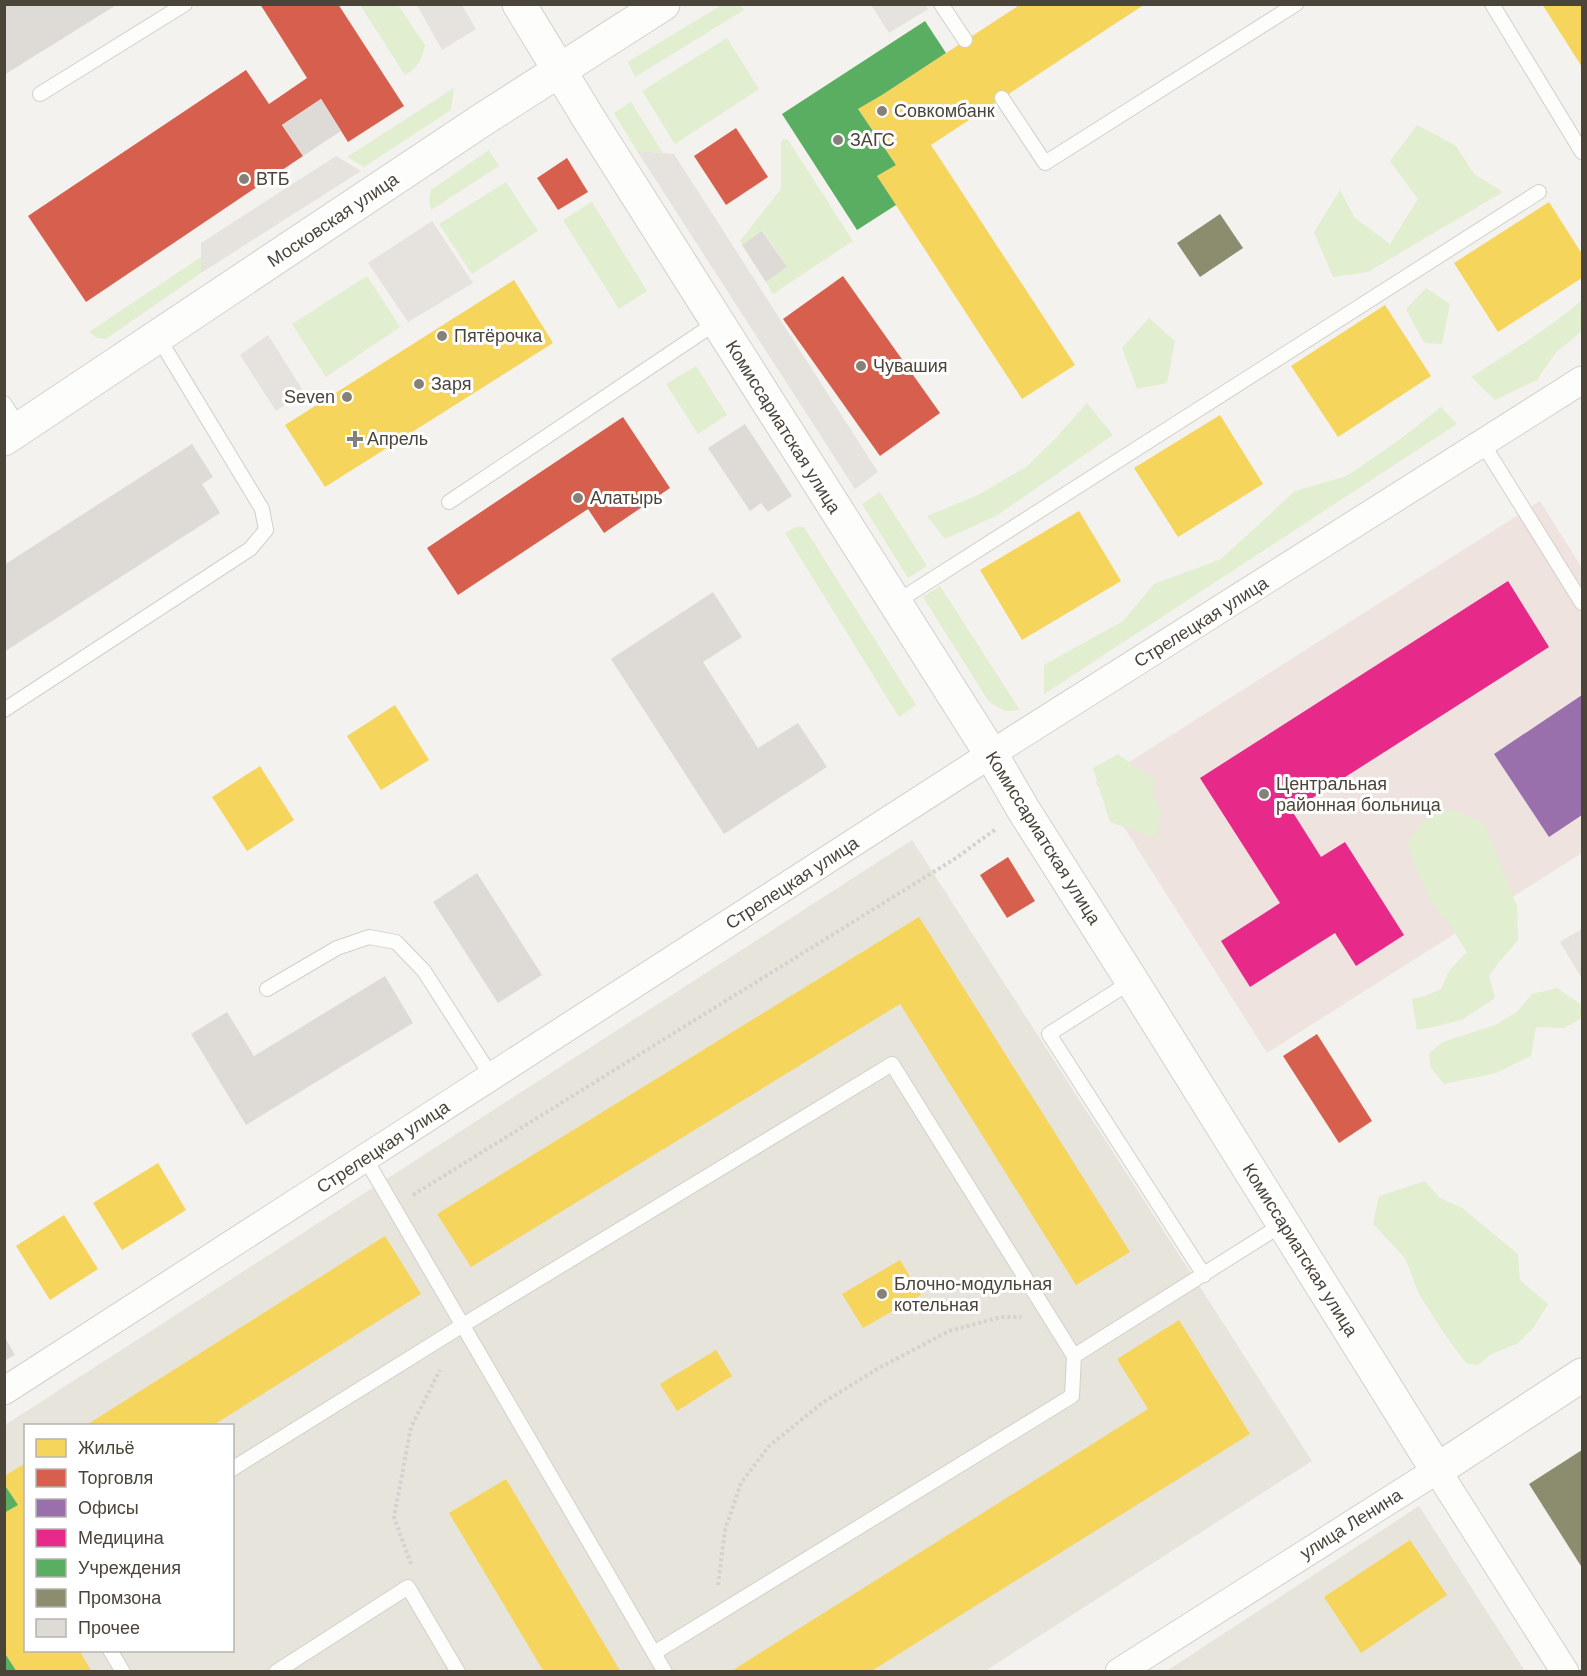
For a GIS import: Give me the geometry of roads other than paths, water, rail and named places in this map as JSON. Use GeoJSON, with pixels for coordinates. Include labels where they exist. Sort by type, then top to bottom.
{"type":"FeatureCollection","features":[{"type":"Feature","properties":{"kind":"street","name":"Комиссариатская улица"},"geometry":{"type":"LineString","coordinates":[[519,4],[558,70],[991,754],[1023,809],[1565,1671]]}},
{"type":"Feature","properties":{"kind":"street","name":"Московская улица"},"geometry":{"type":"LineString","coordinates":[[10,423],[158,337],[558,70],[663,4]]}},
{"type":"Feature","properties":{"kind":"street","name":"Стрелецкая улица"},"geometry":{"type":"LineString","coordinates":[[4,1391],[991,754],[1582,380]]}},
{"type":"Feature","properties":{"kind":"street","name":"улица Ленина"},"geometry":{"type":"LineString","coordinates":[[1119,1671],[1437,1470],[1582,1375]]}},
{"type":"Feature","properties":{"kind":"lane"},"geometry":{"type":"LineString","coordinates":[[40,94],[185,4]]}},
{"type":"Feature","properties":{"kind":"lane"},"geometry":{"type":"LineString","coordinates":[[941,4],[965,40]]}},
{"type":"Feature","properties":{"kind":"lane"},"geometry":{"type":"LineString","coordinates":[[1002,98],[1045,163],[1296,4]]}},
{"type":"Feature","properties":{"kind":"lane"},"geometry":{"type":"LineString","coordinates":[[1492,4],[1582,152]]}},
{"type":"Feature","properties":{"kind":"lane"},"geometry":{"type":"LineString","coordinates":[[895,603],[1539,192]]}},
{"type":"Feature","properties":{"kind":"lane"},"geometry":{"type":"LineString","coordinates":[[449,502],[717,322]]}},
{"type":"Feature","properties":{"kind":"lane"},"geometry":{"type":"LineString","coordinates":[[4,710],[250,549],[266,530],[262,508],[158,337]]}},
{"type":"Feature","properties":{"kind":"lane"},"geometry":{"type":"LineString","coordinates":[[1483,444],[1582,603]]}},
{"type":"Feature","properties":{"kind":"lane"},"geometry":{"type":"LineString","coordinates":[[267,989],[337,948],[369,937],[396,942],[424,970],[492,1077]]}},
{"type":"Feature","properties":{"kind":"lane"},"geometry":{"type":"LineString","coordinates":[[1132,981],[1049,1034],[1204,1275]]}},
{"type":"Feature","properties":{"kind":"lane"},"geometry":{"type":"LineString","coordinates":[[234,1468],[463,1325],[892,1064],[1074,1356],[1072,1396],[654,1653]]}},
{"type":"Feature","properties":{"kind":"lane"},"geometry":{"type":"LineString","coordinates":[[365,1158],[665,1671]]}},
{"type":"Feature","properties":{"kind":"lane"},"geometry":{"type":"LineString","coordinates":[[1074,1356],[1284,1224]]}},
{"type":"Feature","properties":{"kind":"lane"},"geometry":{"type":"LineString","coordinates":[[276,1671],[408,1587],[458,1671]]}},
{"type":"Feature","properties":{"kind":"lane"},"geometry":{"type":"LineString","coordinates":[[111,1652],[123,1671]]}},
{"type":"Feature","properties":{"kind":"place","name":"Совкомбанк"},"geometry":{"type":"Point","coordinates":[882,111]}},
{"type":"Feature","properties":{"kind":"place","name":"ЗАГС"},"geometry":{"type":"Point","coordinates":[838,140]}},
{"type":"Feature","properties":{"kind":"place","name":"ВТБ"},"geometry":{"type":"Point","coordinates":[244,179]}},
{"type":"Feature","properties":{"kind":"place","name":"Пятёрочка"},"geometry":{"type":"Point","coordinates":[442,336]}},
{"type":"Feature","properties":{"kind":"place","name":"Чувашия"},"geometry":{"type":"Point","coordinates":[861,366]}},
{"type":"Feature","properties":{"kind":"place","name":"Заря"},"geometry":{"type":"Point","coordinates":[419,384]}},
{"type":"Feature","properties":{"kind":"place","name":"Seven"},"geometry":{"type":"Point","coordinates":[347,397]}},
{"type":"Feature","properties":{"kind":"place","name":"Апрель"},"geometry":{"type":"Point","coordinates":[355,439]}},
{"type":"Feature","properties":{"kind":"place","name":"Алатырь"},"geometry":{"type":"Point","coordinates":[578,498]}},
{"type":"Feature","properties":{"kind":"place","name":"Центральная районная больница"},"geometry":{"type":"Point","coordinates":[1264,794]}},
{"type":"Feature","properties":{"kind":"place","name":"Блочно-модульная котельная"},"geometry":{"type":"Point","coordinates":[882,1294]}}]}
